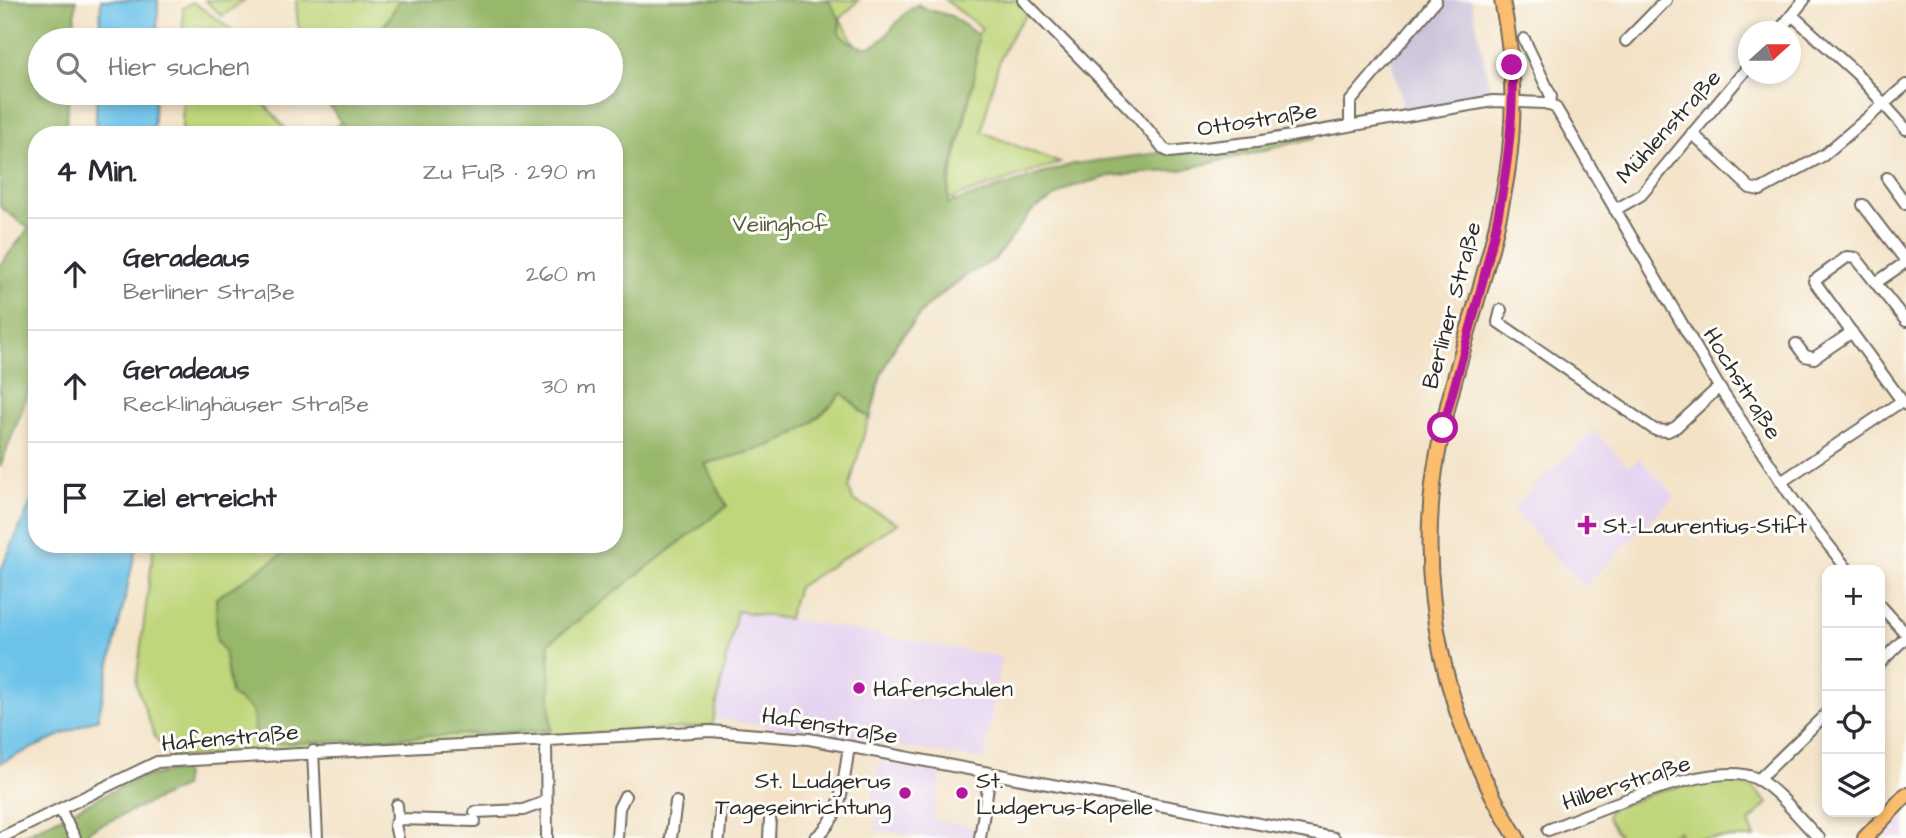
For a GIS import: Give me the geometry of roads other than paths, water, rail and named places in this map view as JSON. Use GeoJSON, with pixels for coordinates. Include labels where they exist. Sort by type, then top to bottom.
{"type":"FeatureCollection","features":[{"type":"Feature","properties":{"kind":"main road","name":"Berliner Straße"},"geometry":{"type":"LineString","coordinates":[[1502,0],[1513,102],[1507,174],[1443,428],[1429,535],[1437,637],[1451,697],[1487,785],[1517,838]]}},
{"type":"Feature","properties":{"kind":"main road"},"geometry":{"type":"LineString","coordinates":[[1865,838],[1906,795]]}},
{"type":"Feature","properties":{"kind":"street","name":"Ottostraße"},"geometry":{"type":"LineString","coordinates":[[1023,0],[1135,114],[1164,149],[1170,152],[1256,142],[1493,101],[1550,104]]}},
{"type":"Feature","properties":{"kind":"street","name":"Ottostraße"},"geometry":{"type":"LineString","coordinates":[[1350,125],[1350,102],[1436,0]]}},
{"type":"Feature","properties":{"kind":"street"},"geometry":{"type":"LineString","coordinates":[[1626,41],[1666,0]]}},
{"type":"Feature","properties":{"kind":"street"},"geometry":{"type":"LineString","coordinates":[[1787,21],[1804,0]]}},
{"type":"Feature","properties":{"kind":"street"},"geometry":{"type":"LineString","coordinates":[[1792,15],[1884,103],[1906,129]]}},
{"type":"Feature","properties":{"kind":"street","name":"Hochstraße"},"geometry":{"type":"LineString","coordinates":[[1524,39],[1551,96],[1550,104],[1560,113],[1720,387],[1781,482],[1844,565]]}},
{"type":"Feature","properties":{"kind":"street","name":"Mühlenstraße"},"geometry":{"type":"LineString","coordinates":[[1615,210],[1641,195],[1738,79]]}},
{"type":"Feature","properties":{"kind":"street"},"geometry":{"type":"LineString","coordinates":[[1692,133],[1755,191],[1825,155],[1906,85]]}},
{"type":"Feature","properties":{"kind":"street"},"geometry":{"type":"LineString","coordinates":[[1887,178],[1906,204]]}},
{"type":"Feature","properties":{"kind":"street"},"geometry":{"type":"LineString","coordinates":[[1863,205],[1906,261],[1877,282]]}},
{"type":"Feature","properties":{"kind":"street"},"geometry":{"type":"LineString","coordinates":[[1781,482],[1904,403],[1814,281],[1847,257],[1856,258],[1906,321]]}},
{"type":"Feature","properties":{"kind":"street"},"geometry":{"type":"LineString","coordinates":[[1501,310],[1498,322],[1655,429],[1668,431],[1675,427],[1720,387]]}},
{"type":"Feature","properties":{"kind":"street"},"geometry":{"type":"LineString","coordinates":[[1796,344],[1805,356],[1814,358],[1852,332]]}},
{"type":"Feature","properties":{"kind":"street"},"geometry":{"type":"LineString","coordinates":[[1885,611],[1906,636],[1885,658]]}},
{"type":"Feature","properties":{"kind":"street"},"geometry":{"type":"LineString","coordinates":[[1819,838],[1759,780],[1822,718]]}},
{"type":"Feature","properties":{"kind":"street","name":"Hafenstraße"},"geometry":{"type":"LineString","coordinates":[[0,838],[157,762],[313,751],[710,731],[791,736],[1311,836],[1334,838]]}},
{"type":"Feature","properties":{"kind":"street"},"geometry":{"type":"LineString","coordinates":[[546,741],[547,838]]}},
{"type":"Feature","properties":{"kind":"street"},"geometry":{"type":"LineString","coordinates":[[815,838],[827,829],[837,812],[849,747]]}},
{"type":"Feature","properties":{"kind":"street","name":"Hafenstraße"},"geometry":{"type":"LineString","coordinates":[[313,751],[317,838]]}},
{"type":"Feature","properties":{"kind":"street","name":"Hilberstraße"},"geometry":{"type":"LineString","coordinates":[[1548,830],[1668,785],[1740,773],[1759,780]]}},
{"type":"Feature","properties":{"kind":"street"},"geometry":{"type":"LineString","coordinates":[[980,838],[990,774]]}},
{"type":"Feature","properties":{"kind":"street"},"geometry":{"type":"LineString","coordinates":[[617,838],[619,808],[625,796]]}},
{"type":"Feature","properties":{"kind":"street"},"geometry":{"type":"LineString","coordinates":[[398,819],[475,817],[523,810],[545,802]]}},
{"type":"Feature","properties":{"kind":"street"},"geometry":{"type":"LineString","coordinates":[[671,838],[676,802]]}},
{"type":"Feature","properties":{"kind":"street"},"geometry":{"type":"LineString","coordinates":[[397,805],[398,836]]}},
{"type":"Feature","properties":{"kind":"street"},"geometry":{"type":"LineString","coordinates":[[719,838],[721,808]]}},
{"type":"Feature","properties":{"kind":"street"},"geometry":{"type":"LineString","coordinates":[[60,809],[75,838]]}},
{"type":"Feature","properties":{"kind":"street"},"geometry":{"type":"LineString","coordinates":[[769,819],[769,838]]}},
{"type":"Feature","properties":{"kind":"water"},"geometry":{"type":"Polygon","coordinates":[[[101,0],[158,0],[157,28],[100,28],[101,0]]]}},
{"type":"Feature","properties":{"kind":"water"},"geometry":{"type":"Polygon","coordinates":[[[96,105],[154,105],[153,126],[95,126],[96,105]]]}},
{"type":"Feature","properties":{"kind":"water"},"geometry":{"type":"Polygon","coordinates":[[[28,509],[28,553],[135,553],[98,718],[0,763],[0,572],[28,509]]]}},
{"type":"Feature","properties":{"kind":"place","name":"St.-Laurentius-Stift"},"geometry":{"type":"Point","coordinates":[1587,525]}},
{"type":"Feature","properties":{"kind":"place","name":"Hafenschulen"},"geometry":{"type":"Point","coordinates":[859,688]}},
{"type":"Feature","properties":{"kind":"place","name":"St. Ludgerus Tageseinrichtung"},"geometry":{"type":"Point","coordinates":[905,793]}},
{"type":"Feature","properties":{"kind":"place","name":"St. Ludgerus-Kapelle"},"geometry":{"type":"Point","coordinates":[962,793]}},
{"type":"Feature","properties":{"kind":"park label","name":"Veiinghof"},"geometry":{"type":"Point","coordinates":[780,223]}}]}
